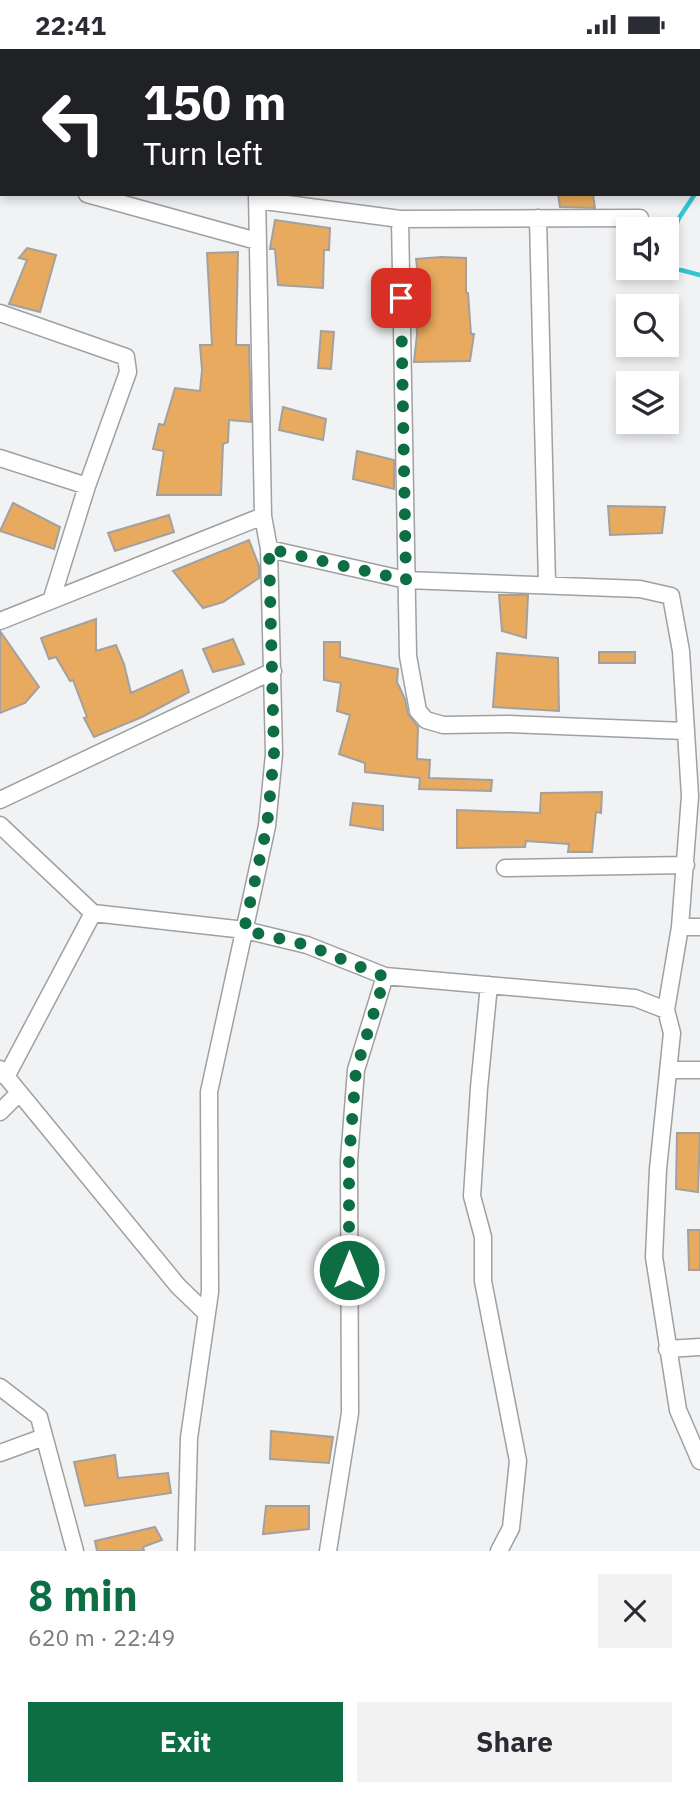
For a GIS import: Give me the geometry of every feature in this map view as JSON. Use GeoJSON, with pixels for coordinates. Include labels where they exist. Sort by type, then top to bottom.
{"type":"FeatureCollection","features":[{"type":"Feature","properties":{"kind":"street"},"geometry":{"type":"LineString","coordinates":[[94,196],[257,241]]}},
{"type":"Feature","properties":{"kind":"street"},"geometry":{"type":"LineString","coordinates":[[186,1551],[189,1438],[210,1279],[209,1092],[268,814],[274,754],[269,549],[264,516],[257,197],[400,219],[616,218]]}},
{"type":"Feature","properties":{"kind":"street"},"geometry":{"type":"LineString","coordinates":[[538,218],[547,585]]}},
{"type":"Feature","properties":{"kind":"street"},"geometry":{"type":"LineString","coordinates":[[400,219],[408,656],[418,711],[426,720],[443,725],[508,724],[685,731]]}},
{"type":"Feature","properties":{"kind":"street"},"geometry":{"type":"LineString","coordinates":[[0,313],[126,357],[128,372],[87,486],[52,598]]}},
{"type":"Feature","properties":{"kind":"street"},"geometry":{"type":"LineString","coordinates":[[0,458],[87,486]]}},
{"type":"Feature","properties":{"kind":"street"},"geometry":{"type":"LineString","coordinates":[[0,621],[52,598],[264,516]]}},
{"type":"Feature","properties":{"kind":"street"},"geometry":{"type":"LineString","coordinates":[[269,549],[406,580],[640,589],[671,596],[681,651],[685,731],[695,796],[680,927],[666,1010],[672,1033],[658,1169],[654,1257],[678,1410],[700,1461]]}},
{"type":"Feature","properties":{"kind":"street"},"geometry":{"type":"LineString","coordinates":[[0,800],[273,671]]}},
{"type":"Feature","properties":{"kind":"street"},"geometry":{"type":"LineString","coordinates":[[1,829],[93,913],[244,930],[307,945],[385,977],[635,998],[666,1010]]}},
{"type":"Feature","properties":{"kind":"street"},"geometry":{"type":"LineString","coordinates":[[505,868],[686,865]]}},
{"type":"Feature","properties":{"kind":"street"},"geometry":{"type":"LineString","coordinates":[[93,913],[3,1073],[178,1286],[207,1314]]}},
{"type":"Feature","properties":{"kind":"street"},"geometry":{"type":"LineString","coordinates":[[680,927],[700,927]]}},
{"type":"Feature","properties":{"kind":"street"},"geometry":{"type":"LineString","coordinates":[[328,1551],[350,1413],[349,1160],[356,1070],[385,977]]}},
{"type":"Feature","properties":{"kind":"street"},"geometry":{"type":"LineString","coordinates":[[489,985],[472,1196],[483,1237],[483,1281],[518,1461],[511,1528],[499,1551]]}},
{"type":"Feature","properties":{"kind":"street"},"geometry":{"type":"LineString","coordinates":[[670,1070],[700,1070]]}},
{"type":"Feature","properties":{"kind":"street"},"geometry":{"type":"LineString","coordinates":[[0,1112],[19,1093]]}},
{"type":"Feature","properties":{"kind":"street"},"geometry":{"type":"LineString","coordinates":[[667,1349],[700,1347]]}},
{"type":"Feature","properties":{"kind":"street"},"geometry":{"type":"LineString","coordinates":[[0,1387],[38,1417],[75,1551]]}},
{"type":"Feature","properties":{"kind":"street"},"geometry":{"type":"LineString","coordinates":[[0,1453],[44,1437]]}},
{"type":"Feature","properties":{"kind":"building"},"geometry":{"type":"Polygon","coordinates":[[[558,196],[593,196],[595,208],[560,207],[558,196]]]}},
{"type":"Feature","properties":{"kind":"building"},"geometry":{"type":"Polygon","coordinates":[[[275,220],[330,228],[329,250],[324,250],[323,288],[278,285],[275,249],[270,249],[275,220]]]}},
{"type":"Feature","properties":{"kind":"building"},"geometry":{"type":"Polygon","coordinates":[[[27,248],[56,255],[40,312],[9,304],[27,260],[19,258],[27,248]]]}},
{"type":"Feature","properties":{"kind":"building"},"geometry":{"type":"Polygon","coordinates":[[[238,252],[236,345],[249,345],[251,422],[229,420],[228,442],[223,444],[221,495],[157,495],[164,451],[153,449],[159,424],[164,425],[175,388],[200,391],[200,345],[212,345],[207,253],[238,252]]]}},
{"type":"Feature","properties":{"kind":"building"},"geometry":{"type":"Polygon","coordinates":[[[466,258],[466,293],[471,334],[474,334],[470,361],[414,362],[417,334],[415,291],[420,292],[416,259],[466,258]]]}},
{"type":"Feature","properties":{"kind":"building"},"geometry":{"type":"Polygon","coordinates":[[[321,331],[334,332],[331,369],[318,368],[321,331]]]}},
{"type":"Feature","properties":{"kind":"building"},"geometry":{"type":"Polygon","coordinates":[[[283,407],[326,419],[323,440],[279,430],[283,407]]]}},
{"type":"Feature","properties":{"kind":"building"},"geometry":{"type":"Polygon","coordinates":[[[357,451],[394,460],[394,489],[353,479],[357,451]]]}},
{"type":"Feature","properties":{"kind":"building"},"geometry":{"type":"Polygon","coordinates":[[[13,503],[60,527],[54,549],[0,531],[13,503]]]}},
{"type":"Feature","properties":{"kind":"building"},"geometry":{"type":"Polygon","coordinates":[[[608,506],[665,507],[662,533],[610,535],[608,506]]]}},
{"type":"Feature","properties":{"kind":"building"},"geometry":{"type":"Polygon","coordinates":[[[169,515],[174,532],[115,551],[108,533],[169,515]]]}},
{"type":"Feature","properties":{"kind":"building"},"geometry":{"type":"Polygon","coordinates":[[[249,540],[259,566],[259,578],[223,602],[203,608],[173,571],[249,540]]]}},
{"type":"Feature","properties":{"kind":"building"},"geometry":{"type":"Polygon","coordinates":[[[499,595],[528,595],[526,638],[502,631],[499,595]]]}},
{"type":"Feature","properties":{"kind":"building"},"geometry":{"type":"Polygon","coordinates":[[[96,619],[96,651],[116,645],[131,693],[182,670],[189,692],[142,717],[94,737],[84,718],[87,717],[73,680],[70,681],[56,657],[49,659],[41,638],[96,619]]]}},
{"type":"Feature","properties":{"kind":"building"},"geometry":{"type":"Polygon","coordinates":[[[0,631],[39,687],[25,703],[0,713],[0,631]]]}},
{"type":"Feature","properties":{"kind":"building"},"geometry":{"type":"Polygon","coordinates":[[[233,639],[244,664],[213,672],[203,649],[233,639]]]}},
{"type":"Feature","properties":{"kind":"building"},"geometry":{"type":"Polygon","coordinates":[[[324,642],[340,642],[340,657],[398,669],[397,682],[408,714],[418,727],[417,759],[430,760],[429,778],[492,780],[491,791],[419,789],[420,778],[365,772],[365,763],[339,754],[350,715],[337,711],[341,683],[324,680],[324,642]]]}},
{"type":"Feature","properties":{"kind":"building"},"geometry":{"type":"Polygon","coordinates":[[[599,652],[635,652],[635,663],[599,663],[599,652]]]}},
{"type":"Feature","properties":{"kind":"building"},"geometry":{"type":"Polygon","coordinates":[[[497,653],[558,658],[559,711],[493,707],[497,653]]]}},
{"type":"Feature","properties":{"kind":"building"},"geometry":{"type":"Polygon","coordinates":[[[602,792],[601,813],[596,812],[592,852],[568,852],[569,844],[526,841],[525,847],[457,848],[457,810],[540,813],[541,793],[602,792]]]}},
{"type":"Feature","properties":{"kind":"building"},"geometry":{"type":"Polygon","coordinates":[[[353,803],[383,806],[383,830],[350,825],[353,803]]]}},
{"type":"Feature","properties":{"kind":"building"},"geometry":{"type":"Polygon","coordinates":[[[677,1133],[700,1133],[698,1192],[676,1189],[677,1133]]]}},
{"type":"Feature","properties":{"kind":"building"},"geometry":{"type":"Polygon","coordinates":[[[688,1230],[700,1230],[700,1270],[689,1270],[688,1230]]]}},
{"type":"Feature","properties":{"kind":"building"},"geometry":{"type":"Polygon","coordinates":[[[271,1431],[333,1437],[329,1463],[270,1459],[271,1431]]]}},
{"type":"Feature","properties":{"kind":"building"},"geometry":{"type":"Polygon","coordinates":[[[115,1455],[118,1478],[168,1473],[171,1493],[85,1506],[74,1462],[115,1455]]]}},
{"type":"Feature","properties":{"kind":"building"},"geometry":{"type":"Polygon","coordinates":[[[266,1506],[309,1506],[309,1529],[263,1534],[266,1506]]]}},
{"type":"Feature","properties":{"kind":"building"},"geometry":{"type":"Polygon","coordinates":[[[155,1527],[162,1540],[143,1547],[144,1551],[97,1551],[95,1541],[155,1527]]]}},
{"type":"Feature","properties":{"kind":"waterway"},"geometry":{"type":"LineString","coordinates":[[694,196],[679,218],[669,244],[677,269],[700,275]]}},
{"type":"Feature","properties":{"kind":"route"},"geometry":{"type":"LineString","coordinates":[[349,1270],[349,1160],[356,1070],[385,977],[307,945],[244,930],[267,826],[274,754],[269,549],[406,580],[401,298]]}}]}
